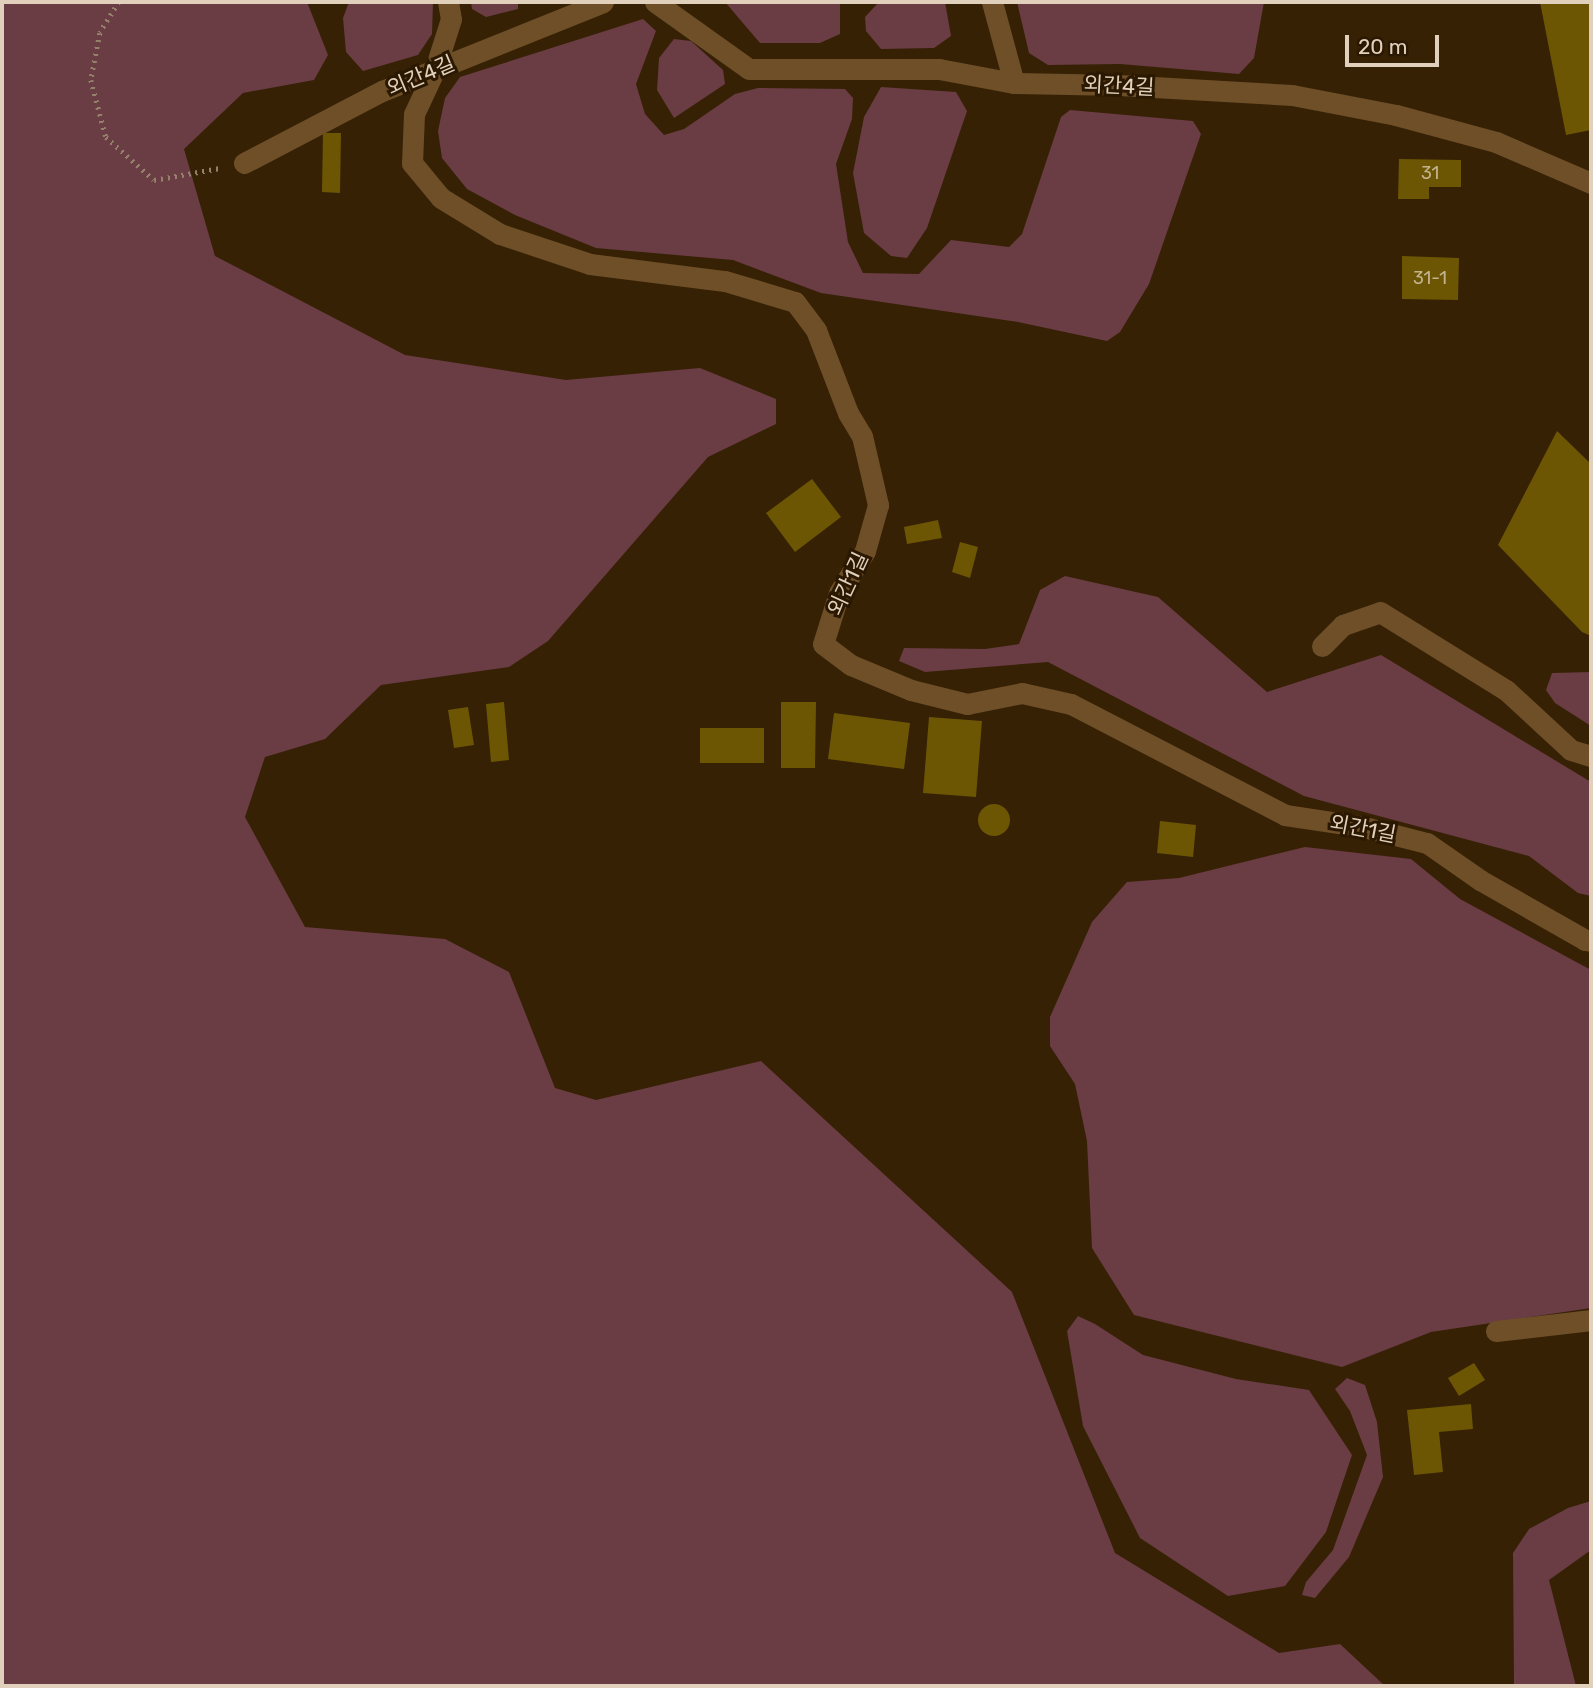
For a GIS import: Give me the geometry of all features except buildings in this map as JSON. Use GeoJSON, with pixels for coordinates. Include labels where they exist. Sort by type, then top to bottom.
{"type":"FeatureCollection","features":[{"type":"Feature","properties":{"kind":"lane"},"geometry":{"type":"LineString","coordinates":[[435,69],[451,19],[448,2]]}},
{"type":"Feature","properties":{"kind":"lane","name":"외간4길"},"geometry":{"type":"LineString","coordinates":[[244,163],[382,92],[603,2]]}},
{"type":"Feature","properties":{"kind":"lane","name":"외간4길"},"geometry":{"type":"LineString","coordinates":[[655,2],[749,69],[939,69],[1014,83],[1119,85],[1292,95],[1396,115],[1496,142],[1591,183]]}},
{"type":"Feature","properties":{"kind":"lane"},"geometry":{"type":"LineString","coordinates":[[992,2],[1014,83]]}},
{"type":"Feature","properties":{"kind":"lane","name":"외간1길"},"geometry":{"type":"LineString","coordinates":[[435,69],[414,114],[411,163],[441,198],[500,234],[590,264],[725,281],[795,302],[816,330],[848,412],[862,436],[878,505],[864,551],[839,593],[822,644],[851,665],[911,690],[967,704],[1022,693],[1071,704],[1285,815],[1364,827],[1427,843],[1480,880],[1591,941]]}},
{"type":"Feature","properties":{"kind":"lane"},"geometry":{"type":"LineString","coordinates":[[1322,646],[1343,625],[1380,612],[1506,690],[1571,750],[1591,756]]}},
{"type":"Feature","properties":{"kind":"lane"},"geometry":{"type":"LineString","coordinates":[[1496,1331],[1591,1320]]}},
{"type":"Feature","properties":{"kind":"path"},"geometry":{"type":"LineString","coordinates":[[119,2],[100,33],[91,80],[106,137],[154,180],[244,163]]}},
{"type":"Feature","properties":{"kind":"shaded area"},"geometry":{"type":"Polygon","coordinates":[[[2,2],[307,2],[328,55],[314,80],[243,93],[184,149],[215,256],[405,355],[566,380],[700,368],[776,399],[776,424],[708,457],[548,641],[509,667],[381,685],[325,739],[265,757],[245,817],[305,927],[445,939],[509,972],[555,1088],[596,1100],[761,1061],[1012,1292],[1115,1553],[1279,1653],[1340,1644],[1385,1686],[2,1686],[2,2]]]}},
{"type":"Feature","properties":{"kind":"shaded area"},"geometry":{"type":"Polygon","coordinates":[[[349,2],[433,2],[432,34],[418,55],[363,71],[346,52],[343,18],[349,2]]]}},
{"type":"Feature","properties":{"kind":"shaded area"},"geometry":{"type":"Polygon","coordinates":[[[471,2],[518,2],[518,9],[486,17],[472,9],[471,2]]]}},
{"type":"Feature","properties":{"kind":"shaded area"},"geometry":{"type":"Polygon","coordinates":[[[725,2],[840,2],[840,34],[820,43],[760,43],[725,2]]]}},
{"type":"Feature","properties":{"kind":"shaded area"},"geometry":{"type":"Polygon","coordinates":[[[879,2],[945,2],[951,36],[934,48],[881,49],[866,31],[865,17],[879,2]]]}},
{"type":"Feature","properties":{"kind":"shaded area"},"geometry":{"type":"Polygon","coordinates":[[[1017,2],[1264,2],[1254,58],[1239,74],[1120,64],[1048,65],[1029,53],[1017,2]]]}},
{"type":"Feature","properties":{"kind":"shaded area"},"geometry":{"type":"Polygon","coordinates":[[[643,19],[656,31],[636,84],[645,114],[664,135],[684,129],[735,94],[758,88],[845,89],[853,98],[852,119],[836,164],[848,242],[863,273],[919,274],[951,240],[1009,247],[1022,234],[1061,117],[1070,110],[1193,121],[1201,134],[1149,284],[1120,332],[1107,341],[1018,322],[821,293],[733,260],[596,248],[515,215],[467,189],[442,158],[438,131],[445,98],[460,77],[643,19]]]}},
{"type":"Feature","properties":{"kind":"shaded area"},"geometry":{"type":"Polygon","coordinates":[[[674,39],[691,41],[723,70],[725,84],[674,118],[657,90],[659,58],[674,39]]]}},
{"type":"Feature","properties":{"kind":"shaded area"},"geometry":{"type":"Polygon","coordinates":[[[881,87],[956,92],[967,111],[927,228],[907,258],[891,256],[864,233],[853,173],[864,117],[881,87]]]}},
{"type":"Feature","properties":{"kind":"shaded area"},"geometry":{"type":"Polygon","coordinates":[[[1065,576],[1158,597],[1267,692],[1381,655],[1591,782],[1591,896],[1578,893],[1529,856],[1304,796],[1048,662],[925,672],[899,661],[904,648],[985,649],[1019,644],[1040,590],[1065,576]]]}},
{"type":"Feature","properties":{"kind":"shaded area"},"geometry":{"type":"Polygon","coordinates":[[[1591,672],[1591,726],[1555,703],[1546,690],[1552,673],[1591,672]]]}},
{"type":"Feature","properties":{"kind":"shaded area"},"geometry":{"type":"Polygon","coordinates":[[[1305,847],[1411,859],[1460,899],[1591,970],[1591,1308],[1431,1332],[1342,1367],[1134,1315],[1092,1248],[1087,1141],[1075,1084],[1050,1046],[1050,1017],[1092,922],[1127,882],[1179,878],[1305,847]]]}},
{"type":"Feature","properties":{"kind":"shaded area"},"geometry":{"type":"Polygon","coordinates":[[[1078,1316],[1143,1355],[1236,1379],[1309,1390],[1352,1455],[1326,1532],[1285,1586],[1228,1596],[1140,1538],[1083,1426],[1067,1331],[1078,1316]]]}},
{"type":"Feature","properties":{"kind":"shaded area"},"geometry":{"type":"Polygon","coordinates":[[[1347,1378],[1365,1385],[1377,1422],[1383,1477],[1349,1557],[1315,1598],[1302,1595],[1306,1582],[1333,1550],[1367,1455],[1350,1411],[1335,1389],[1347,1378]]]}},
{"type":"Feature","properties":{"kind":"shaded area"},"geometry":{"type":"Polygon","coordinates":[[[1591,1501],[1591,1550],[1549,1580],[1576,1686],[1514,1686],[1513,1553],[1529,1529],[1568,1508],[1591,1501]]]}}]}
